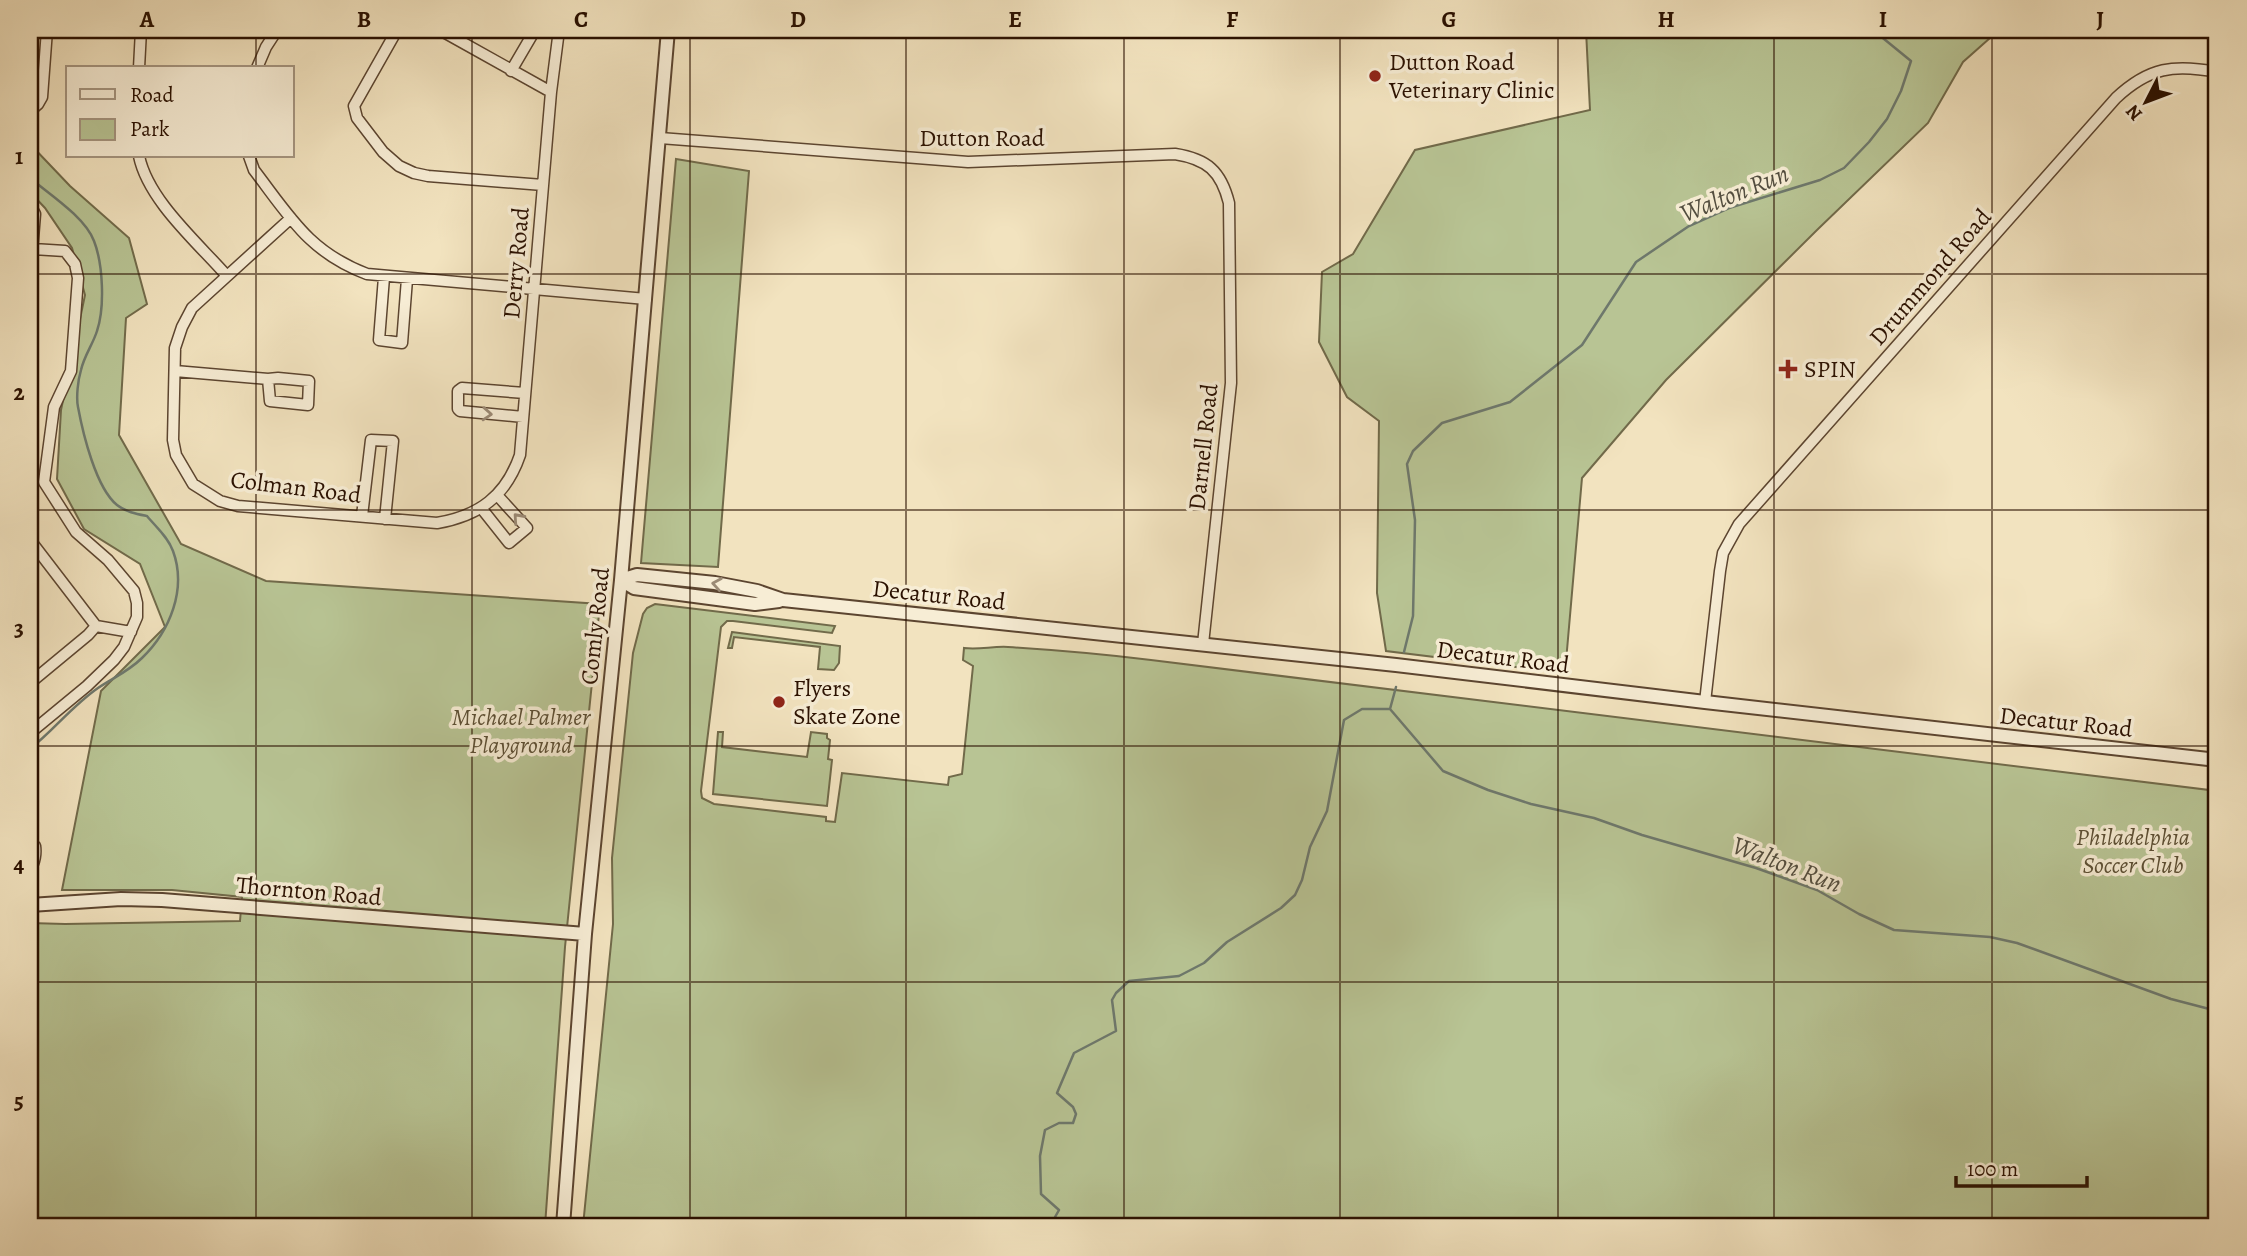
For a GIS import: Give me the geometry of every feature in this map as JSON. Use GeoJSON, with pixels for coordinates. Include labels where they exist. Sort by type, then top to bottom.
{"type":"FeatureCollection","features":[{"type":"Feature","properties":{"kind":"street"},"geometry":{"type":"LineString","coordinates":[[30,111],[42,97],[47,30]]}},
{"type":"Feature","properties":{"kind":"street"},"geometry":{"type":"LineString","coordinates":[[139,66],[141,30]]}},
{"type":"Feature","properties":{"kind":"street"},"geometry":{"type":"LineString","coordinates":[[258,66],[277,30]]}},
{"type":"Feature","properties":{"kind":"street"},"geometry":{"type":"LineString","coordinates":[[397,30],[354,106],[357,118],[383,152],[399,166],[428,176],[544,186]]}},
{"type":"Feature","properties":{"kind":"street"},"geometry":{"type":"LineString","coordinates":[[440,30],[551,92]]}},
{"type":"Feature","properties":{"kind":"street"},"geometry":{"type":"LineString","coordinates":[[511,71],[534,30]]}},
{"type":"Feature","properties":{"kind":"street","name":"Derry Road"},"geometry":{"type":"LineString","coordinates":[[497,495],[516,467],[520,455],[551,92],[559,30]]}},
{"type":"Feature","properties":{"kind":"street","name":"Comly Road"},"geometry":{"type":"LineString","coordinates":[[563,1226],[584,934],[621,580],[668,30]]}},
{"type":"Feature","properties":{"kind":"street","name":"Drummond Road"},"geometry":{"type":"LineString","coordinates":[[1705,702],[1723,553],[1739,524],[2116,98],[2132,83],[2167,68],[2194,68],[2217,72]]}},
{"type":"Feature","properties":{"kind":"street","name":"Dutton Road"},"geometry":{"type":"LineString","coordinates":[[660,138],[968,162],[1175,154],[1191,156],[1203,161],[1224,184],[1228,203],[1229,253]]}},
{"type":"Feature","properties":{"kind":"street"},"geometry":{"type":"LineString","coordinates":[[140,158],[146,179],[157,198],[226,275]]}},
{"type":"Feature","properties":{"kind":"street"},"geometry":{"type":"LineString","coordinates":[[250,158],[254,170],[312,244],[332,258],[366,274],[646,299]]}},
{"type":"Feature","properties":{"kind":"street"},"geometry":{"type":"LineString","coordinates":[[30,205],[35,214],[30,276]]}},
{"type":"Feature","properties":{"kind":"street","name":"Colman Road"},"geometry":{"type":"LineString","coordinates":[[291,218],[192,308],[182,327],[175,348],[173,440],[176,455],[193,484],[220,501],[238,506],[438,523],[482,509],[497,495]]}},
{"type":"Feature","properties":{"kind":"street"},"geometry":{"type":"LineString","coordinates":[[30,733],[105,670],[124,647],[137,610],[134,591],[108,560],[76,531],[44,481],[54,407],[71,370],[78,278],[75,264],[65,251],[33,249]]}},
{"type":"Feature","properties":{"kind":"street","name":"Darnell Road"},"geometry":{"type":"LineString","coordinates":[[1203,644],[1231,383],[1229,253]]}},
{"type":"Feature","properties":{"kind":"street"},"geometry":{"type":"LineString","coordinates":[[384,277],[379,340],[402,343],[407,279]]}},
{"type":"Feature","properties":{"kind":"street"},"geometry":{"type":"LineString","coordinates":[[175,371],[268,380],[309,380],[308,405],[270,401],[268,380]]}},
{"type":"Feature","properties":{"kind":"street"},"geometry":{"type":"LineString","coordinates":[[523,417],[460,411],[458,391],[462,388],[525,393]]}},
{"type":"Feature","properties":{"kind":"street"},"geometry":{"type":"LineString","coordinates":[[362,516],[371,440],[393,441],[385,519]]}},
{"type":"Feature","properties":{"kind":"street"},"geometry":{"type":"LineString","coordinates":[[482,509],[509,543],[527,528],[497,495]]}},
{"type":"Feature","properties":{"kind":"street"},"geometry":{"type":"LineString","coordinates":[[30,540],[96,626],[131,632]]}},
{"type":"Feature","properties":{"kind":"street","name":"Decatur Road"},"geometry":{"type":"LineString","coordinates":[[621,580],[634,588],[755,604],[783,600],[1203,644],[2217,760]]}},
{"type":"Feature","properties":{"kind":"street"},"geometry":{"type":"LineString","coordinates":[[30,682],[96,626]]}},
{"type":"Feature","properties":{"kind":"street"},"geometry":{"type":"LineString","coordinates":[[30,843],[35,846],[36,851],[30,869]]}},
{"type":"Feature","properties":{"kind":"street","name":"Thornton Road"},"geometry":{"type":"LineString","coordinates":[[30,905],[162,900],[584,934]]}},
{"type":"Feature","properties":{"kind":"green space"},"geometry":{"type":"Polygon","coordinates":[[[1586,30],[1999,30],[1963,62],[1928,123],[1666,380],[1582,478],[1565,673],[1386,651],[1377,593],[1379,421],[1347,397],[1319,342],[1322,272],[1353,254],[1415,150],[1590,110],[1586,30]]]}},
{"type":"Feature","properties":{"kind":"green space","name":"Michael Palmer Playground"},"geometry":{"type":"Polygon","coordinates":[[[30,144],[70,186],[129,238],[147,304],[126,318],[119,435],[181,544],[266,581],[600,604],[565,947],[545,1226],[30,1226],[30,923],[240,921],[242,897],[172,890],[62,890],[101,691],[165,627],[140,564],[84,529],[57,479],[61,410],[85,295],[72,248],[45,208],[30,192],[30,144]]]}},
{"type":"Feature","properties":{"kind":"green space"},"geometry":{"type":"Polygon","coordinates":[[[676,159],[749,171],[718,567],[641,563],[676,159]]]}},
{"type":"Feature","properties":{"kind":"green space","name":"Philadelphia Soccer Club"},"geometry":{"type":"Polygon","coordinates":[[[655,604],[835,626],[832,633],[733,621],[727,621],[721,627],[701,791],[702,798],[714,804],[826,817],[826,821],[835,822],[842,773],[948,785],[949,777],[962,774],[973,666],[963,660],[964,648],[1002,647],[1133,658],[2217,791],[2217,1226],[1983,1226],[1957,1223],[1956,1226],[583,1226],[613,924],[612,858],[633,653],[643,614],[655,604]]]}},
{"type":"Feature","properties":{"kind":"green space"},"geometry":{"type":"Polygon","coordinates":[[[732,632],[840,646],[839,663],[834,670],[818,669],[820,647],[734,637],[732,648],[728,648],[732,632]]]}},
{"type":"Feature","properties":{"kind":"green space"},"geometry":{"type":"Polygon","coordinates":[[[718,732],[723,732],[722,747],[807,757],[811,732],[827,734],[830,740],[828,759],[832,760],[827,806],[713,794],[718,732]]]}},
{"type":"Feature","properties":{"kind":"waterway","name":"Walton Run"},"geometry":{"type":"LineString","coordinates":[[1404,652],[1413,616],[1415,520],[1407,464],[1413,451],[1442,423],[1510,402],[1582,345],[1636,262],[1689,226],[1729,208],[1820,180],[1844,168],[1887,119],[1901,91],[1911,61],[1873,30]]}},
{"type":"Feature","properties":{"kind":"waterway"},"geometry":{"type":"LineString","coordinates":[[30,178],[83,223],[97,250],[102,286],[100,321],[82,365],[77,394],[91,460],[103,486],[117,505],[147,516],[165,537],[173,551],[178,580],[177,594],[168,622],[152,647],[132,667],[98,688],[71,710],[30,749]]}},
{"type":"Feature","properties":{"kind":"waterway","name":"Walton Run"},"geometry":{"type":"LineString","coordinates":[[1390,709],[1396,687]]}},
{"type":"Feature","properties":{"kind":"waterway"},"geometry":{"type":"LineString","coordinates":[[1050,1226],[1059,1210],[1041,1194],[1040,1156],[1045,1130],[1059,1123],[1073,1123],[1076,1114],[1073,1107],[1057,1093],[1074,1053],[1116,1031],[1112,1000],[1129,981],[1179,976],[1204,963],[1227,942],[1281,908],[1295,895],[1302,880],[1310,847],[1327,811],[1344,720],[1362,709],[1390,709]]}},
{"type":"Feature","properties":{"kind":"waterway","name":"Walton Run"},"geometry":{"type":"LineString","coordinates":[[1390,709],[1443,771],[1488,790],[1531,804],[1594,818],[1756,868],[1817,890],[1894,930],[1990,937],[2017,943],[2171,999],[2217,1011]]}},
{"type":"Feature","properties":{"kind":"place","name":"Dutton Road Veterinary Clinic"},"geometry":{"type":"Point","coordinates":[1375,76]}},
{"type":"Feature","properties":{"kind":"place","name":"SPIN"},"geometry":{"type":"Point","coordinates":[1788,369]}},
{"type":"Feature","properties":{"kind":"place","name":"Flyers Skate Zone"},"geometry":{"type":"Point","coordinates":[779,702]}}]}
